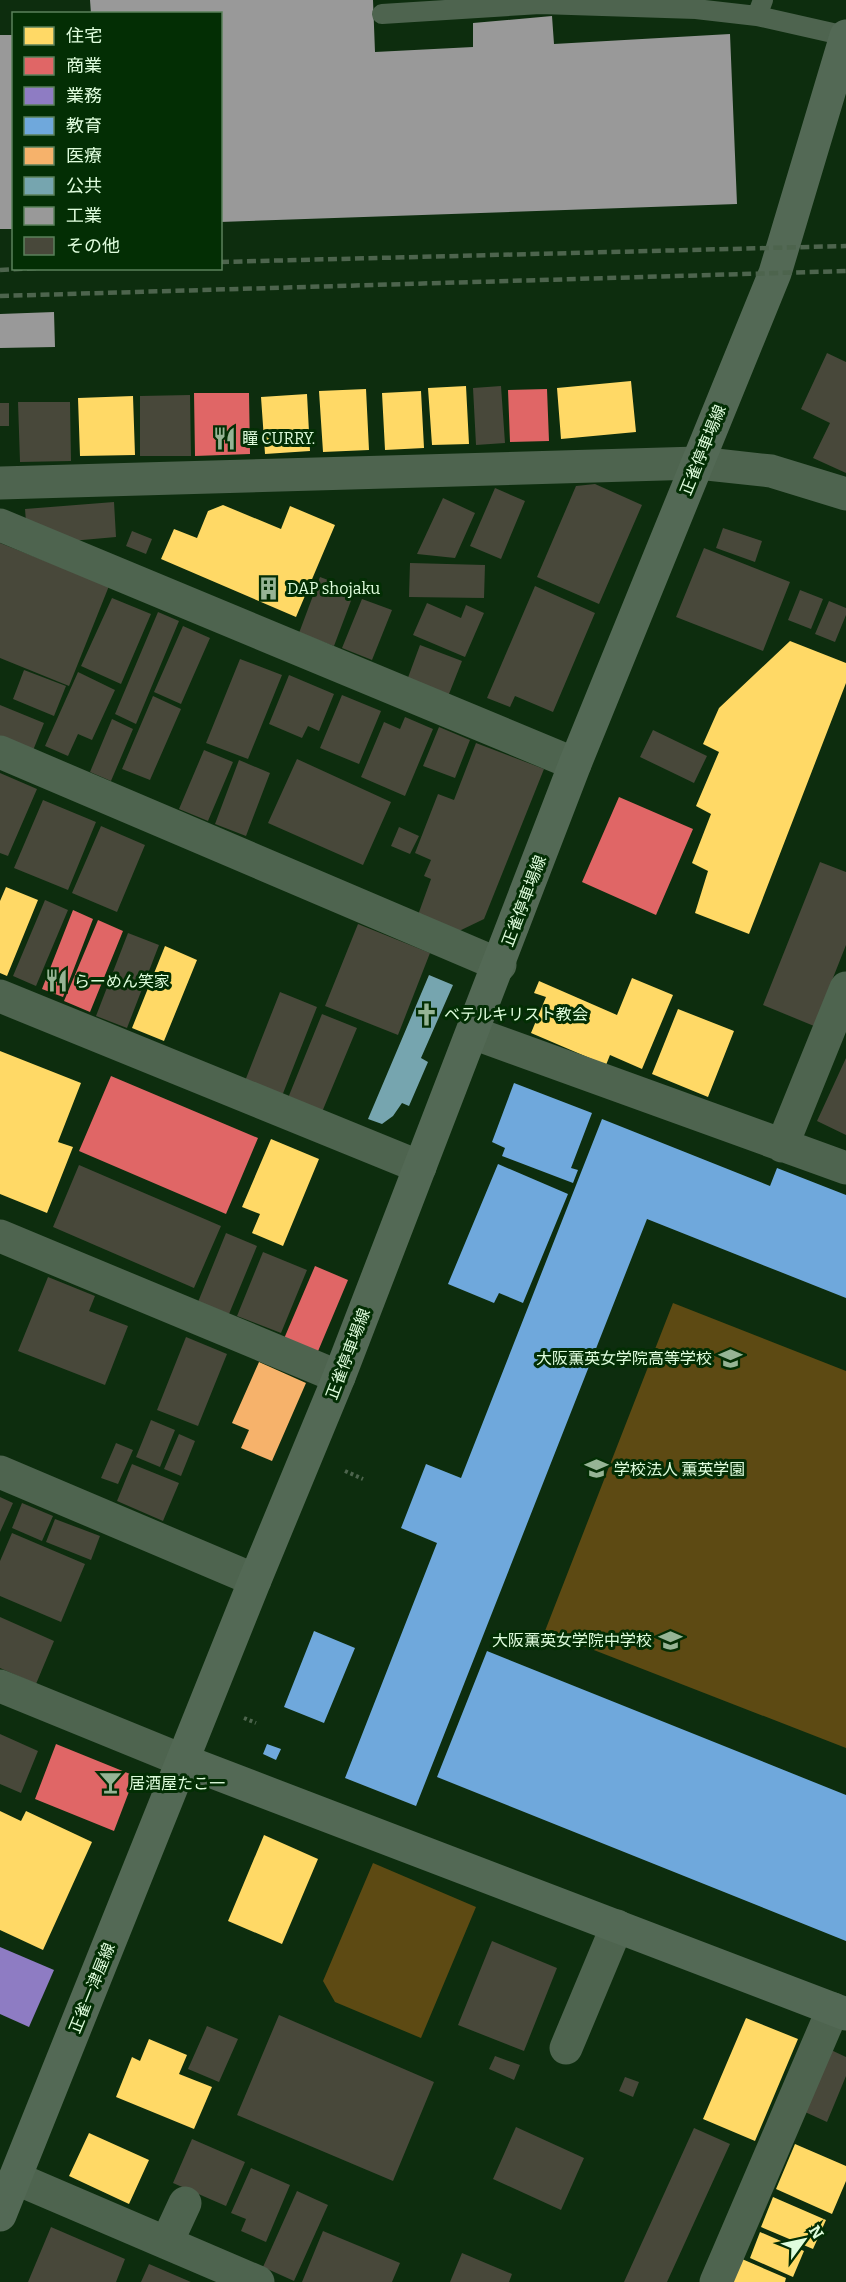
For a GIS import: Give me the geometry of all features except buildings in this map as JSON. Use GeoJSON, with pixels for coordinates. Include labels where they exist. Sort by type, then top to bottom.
{"type":"FeatureCollection","features":[{"type":"Feature","properties":{"kind":"main road","name":"正雀停車場線"},"geometry":{"type":"LineString","coordinates":[[184,1761],[255,1580],[339,1377],[500,965],[575,764],[777,265],[846,36]]}},
{"type":"Feature","properties":{"kind":"main road"},"geometry":{"type":"LineString","coordinates":[[184,1761],[839,2011]]}},
{"type":"Feature","properties":{"kind":"main road","name":"正雀一津屋線"},"geometry":{"type":"LineString","coordinates":[[0,2215],[184,1761]]}},
{"type":"Feature","properties":{"kind":"street"},"geometry":{"type":"LineString","coordinates":[[0,483],[698,463],[771,471],[846,494]]}},
{"type":"Feature","properties":{"kind":"street"},"geometry":{"type":"LineString","coordinates":[[0,525],[575,764]]}},
{"type":"Feature","properties":{"kind":"street"},"geometry":{"type":"LineString","coordinates":[[0,752],[500,965]]}},
{"type":"Feature","properties":{"kind":"street"},"geometry":{"type":"LineString","coordinates":[[782,1146],[846,988]]}},
{"type":"Feature","properties":{"kind":"street"},"geometry":{"type":"LineString","coordinates":[[0,996],[420,1167]]}},
{"type":"Feature","properties":{"kind":"street"},"geometry":{"type":"LineString","coordinates":[[473,1033],[846,1168]]}},
{"type":"Feature","properties":{"kind":"street"},"geometry":{"type":"LineString","coordinates":[[0,1236],[339,1377]]}},
{"type":"Feature","properties":{"kind":"street"},"geometry":{"type":"LineString","coordinates":[[0,1472],[255,1580]]}},
{"type":"Feature","properties":{"kind":"street"},"geometry":{"type":"LineString","coordinates":[[0,1686],[184,1761]]}},
{"type":"Feature","properties":{"kind":"street"},"geometry":{"type":"LineString","coordinates":[[566,2048],[617,1926]]}},
{"type":"Feature","properties":{"kind":"street"},"geometry":{"type":"LineString","coordinates":[[716,2282],[839,2011]]}},
{"type":"Feature","properties":{"kind":"street"},"geometry":{"type":"LineString","coordinates":[[15,2178],[258,2282]]}},
{"type":"Feature","properties":{"kind":"street"},"geometry":{"type":"LineString","coordinates":[[166,2242],[185,2203]]}},
{"type":"Feature","properties":{"kind":"lane"},"geometry":{"type":"LineString","coordinates":[[382,14],[540,4],[696,9],[760,8],[846,36]]}},
{"type":"Feature","properties":{"kind":"path"},"geometry":{"type":"LineString","coordinates":[[343,1470],[363,1479]]}},
{"type":"Feature","properties":{"kind":"shaded area"},"geometry":{"type":"Polygon","coordinates":[[[673,1303],[846,1371],[846,1748],[545,1631],[673,1303]]]}},
{"type":"Feature","properties":{"kind":"shaded area"},"geometry":{"type":"Polygon","coordinates":[[[373,1863],[476,1907],[421,2038],[335,2002],[323,1981],[373,1863]]]}},
{"type":"Feature","properties":{"kind":"railway"},"geometry":{"type":"LineString","coordinates":[[222,262],[846,246]]}},
{"type":"Feature","properties":{"kind":"railway"},"geometry":{"type":"LineString","coordinates":[[0,270],[12,269]]}},
{"type":"Feature","properties":{"kind":"railway"},"geometry":{"type":"LineString","coordinates":[[0,296],[846,271]]}},
{"type":"Feature","properties":{"kind":"place","name":"瞳 CURRY."},"geometry":{"type":"Point","coordinates":[224,438]}},
{"type":"Feature","properties":{"kind":"place","name":"DAP shojaku"},"geometry":{"type":"Point","coordinates":[269,588]}},
{"type":"Feature","properties":{"kind":"place","name":"らーめん笑家"},"geometry":{"type":"Point","coordinates":[56,981]}},
{"type":"Feature","properties":{"kind":"place","name":"ベテルキリスト教会"},"geometry":{"type":"Point","coordinates":[426,1014]}},
{"type":"Feature","properties":{"kind":"place","name":"大阪薫英女学院高等学校"},"geometry":{"type":"Point","coordinates":[730,1358]}},
{"type":"Feature","properties":{"kind":"place","name":"学校法人 薫英学園"},"geometry":{"type":"Point","coordinates":[596,1469]}},
{"type":"Feature","properties":{"kind":"place","name":"大阪薫英女学院中学校"},"geometry":{"type":"Point","coordinates":[670,1640]}},
{"type":"Feature","properties":{"kind":"place","name":"居酒屋たこ一"},"geometry":{"type":"Point","coordinates":[111,1783]}}]}
